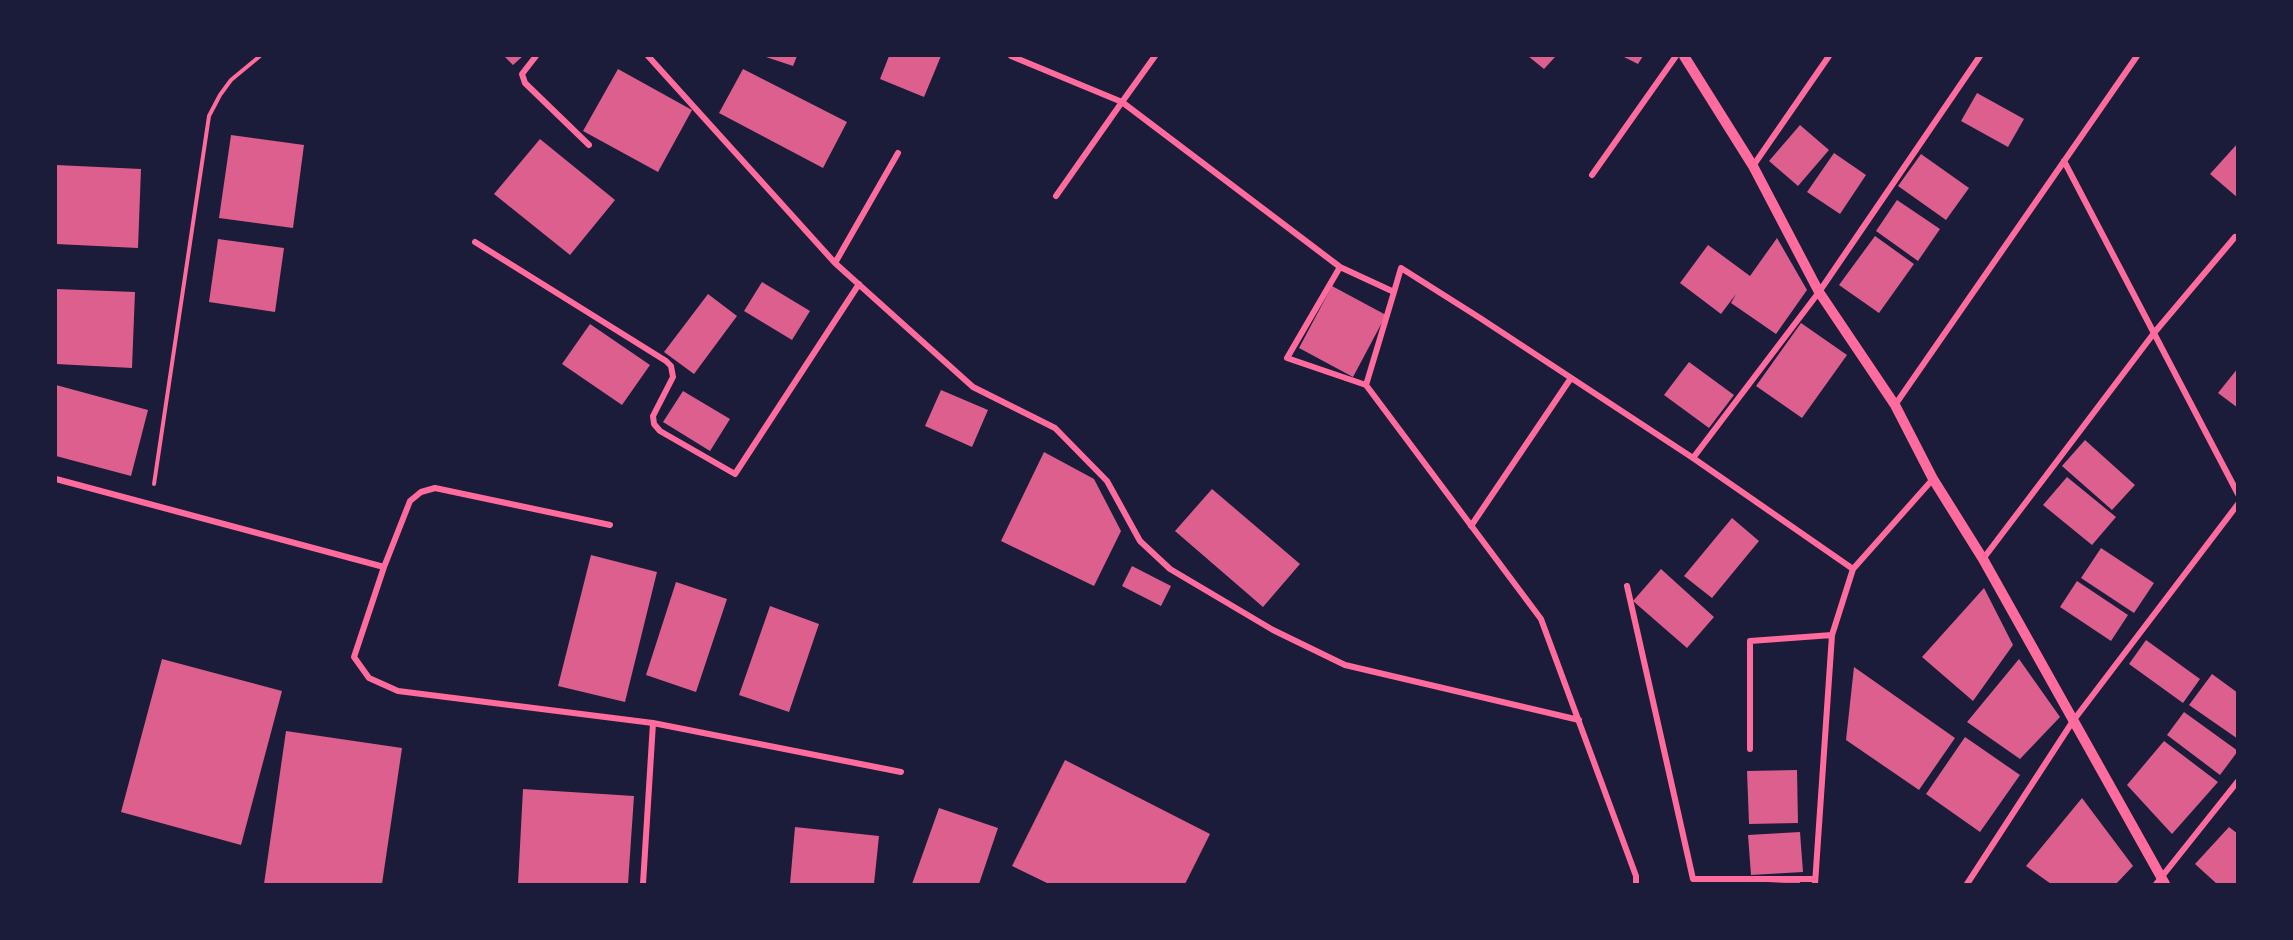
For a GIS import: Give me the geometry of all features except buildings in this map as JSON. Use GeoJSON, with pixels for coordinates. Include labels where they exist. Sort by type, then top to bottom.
{"type":"FeatureCollection","features":[{"type":"Feature","properties":{"kind":"street"},"geometry":{"type":"LineString","coordinates":[[536,56],[522,74],[525,83],[589,145]]}},
{"type":"Feature","properties":{"kind":"street"},"geometry":{"type":"LineString","coordinates":[[648,56],[835,263],[974,387],[1055,428],[1107,481],[1140,541],[1170,569],[1273,630],[1345,665],[1579,720]]}},
{"type":"Feature","properties":{"kind":"street"},"geometry":{"type":"LineString","coordinates":[[1011,56],[1122,102],[1340,267],[1394,292]]}},
{"type":"Feature","properties":{"kind":"street"},"geometry":{"type":"LineString","coordinates":[[1056,196],[1155,56]]}},
{"type":"Feature","properties":{"kind":"street"},"geometry":{"type":"LineString","coordinates":[[1592,175],[1676,56]]}},
{"type":"Feature","properties":{"kind":"street"},"geometry":{"type":"LineString","coordinates":[[1684,56],[1753,166],[1819,292],[1895,405],[1933,479],[1983,559],[2161,882],[2238,781]]}},
{"type":"Feature","properties":{"kind":"street"},"geometry":{"type":"LineString","coordinates":[[1753,166],[1829,56]]}},
{"type":"Feature","properties":{"kind":"street"},"geometry":{"type":"LineString","coordinates":[[1693,458],[1819,292],[1980,56]]}},
{"type":"Feature","properties":{"kind":"street"},"geometry":{"type":"LineString","coordinates":[[1895,405],[2137,56]]}},
{"type":"Feature","properties":{"kind":"street"},"geometry":{"type":"LineString","coordinates":[[835,263],[898,153]]}},
{"type":"Feature","properties":{"kind":"street"},"geometry":{"type":"LineString","coordinates":[[2064,161],[2238,494]]}},
{"type":"Feature","properties":{"kind":"street"},"geometry":{"type":"LineString","coordinates":[[1983,559],[2154,333],[2235,237]]}},
{"type":"Feature","properties":{"kind":"street"},"geometry":{"type":"LineString","coordinates":[[475,242],[666,361],[671,366],[673,377],[653,416],[654,424],[660,431],[735,474],[859,284]]}},
{"type":"Feature","properties":{"kind":"street"},"geometry":{"type":"LineString","coordinates":[[1340,267],[1287,358],[1366,386],[1541,619],[1636,876],[1636,885]]}},
{"type":"Feature","properties":{"kind":"street"},"geometry":{"type":"LineString","coordinates":[[1366,386],[1401,268],[1693,458],[1853,569]]}},
{"type":"Feature","properties":{"kind":"street"},"geometry":{"type":"LineString","coordinates":[[1471,526],[1572,378]]}},
{"type":"Feature","properties":{"kind":"street"},"geometry":{"type":"LineString","coordinates":[[56,479],[384,567]]}},
{"type":"Feature","properties":{"kind":"street"},"geometry":{"type":"LineString","coordinates":[[1627,586],[1693,879],[1815,882],[1832,635],[1853,569],[1933,479]]}},
{"type":"Feature","properties":{"kind":"street"},"geometry":{"type":"LineString","coordinates":[[610,525],[435,488],[422,492],[410,501],[384,567],[354,657],[369,678],[398,691],[653,723],[901,772]]}},
{"type":"Feature","properties":{"kind":"street"},"geometry":{"type":"LineString","coordinates":[[1967,885],[2073,721],[2238,504]]}},
{"type":"Feature","properties":{"kind":"street"},"geometry":{"type":"LineString","coordinates":[[1750,749],[1750,641],[1832,635]]}},
{"type":"Feature","properties":{"kind":"street"},"geometry":{"type":"LineString","coordinates":[[643,885],[653,723]]}},
{"type":"Feature","properties":{"kind":"path"},"geometry":{"type":"LineString","coordinates":[[151,505],[209,116],[231,80],[260,56]]}}]}
